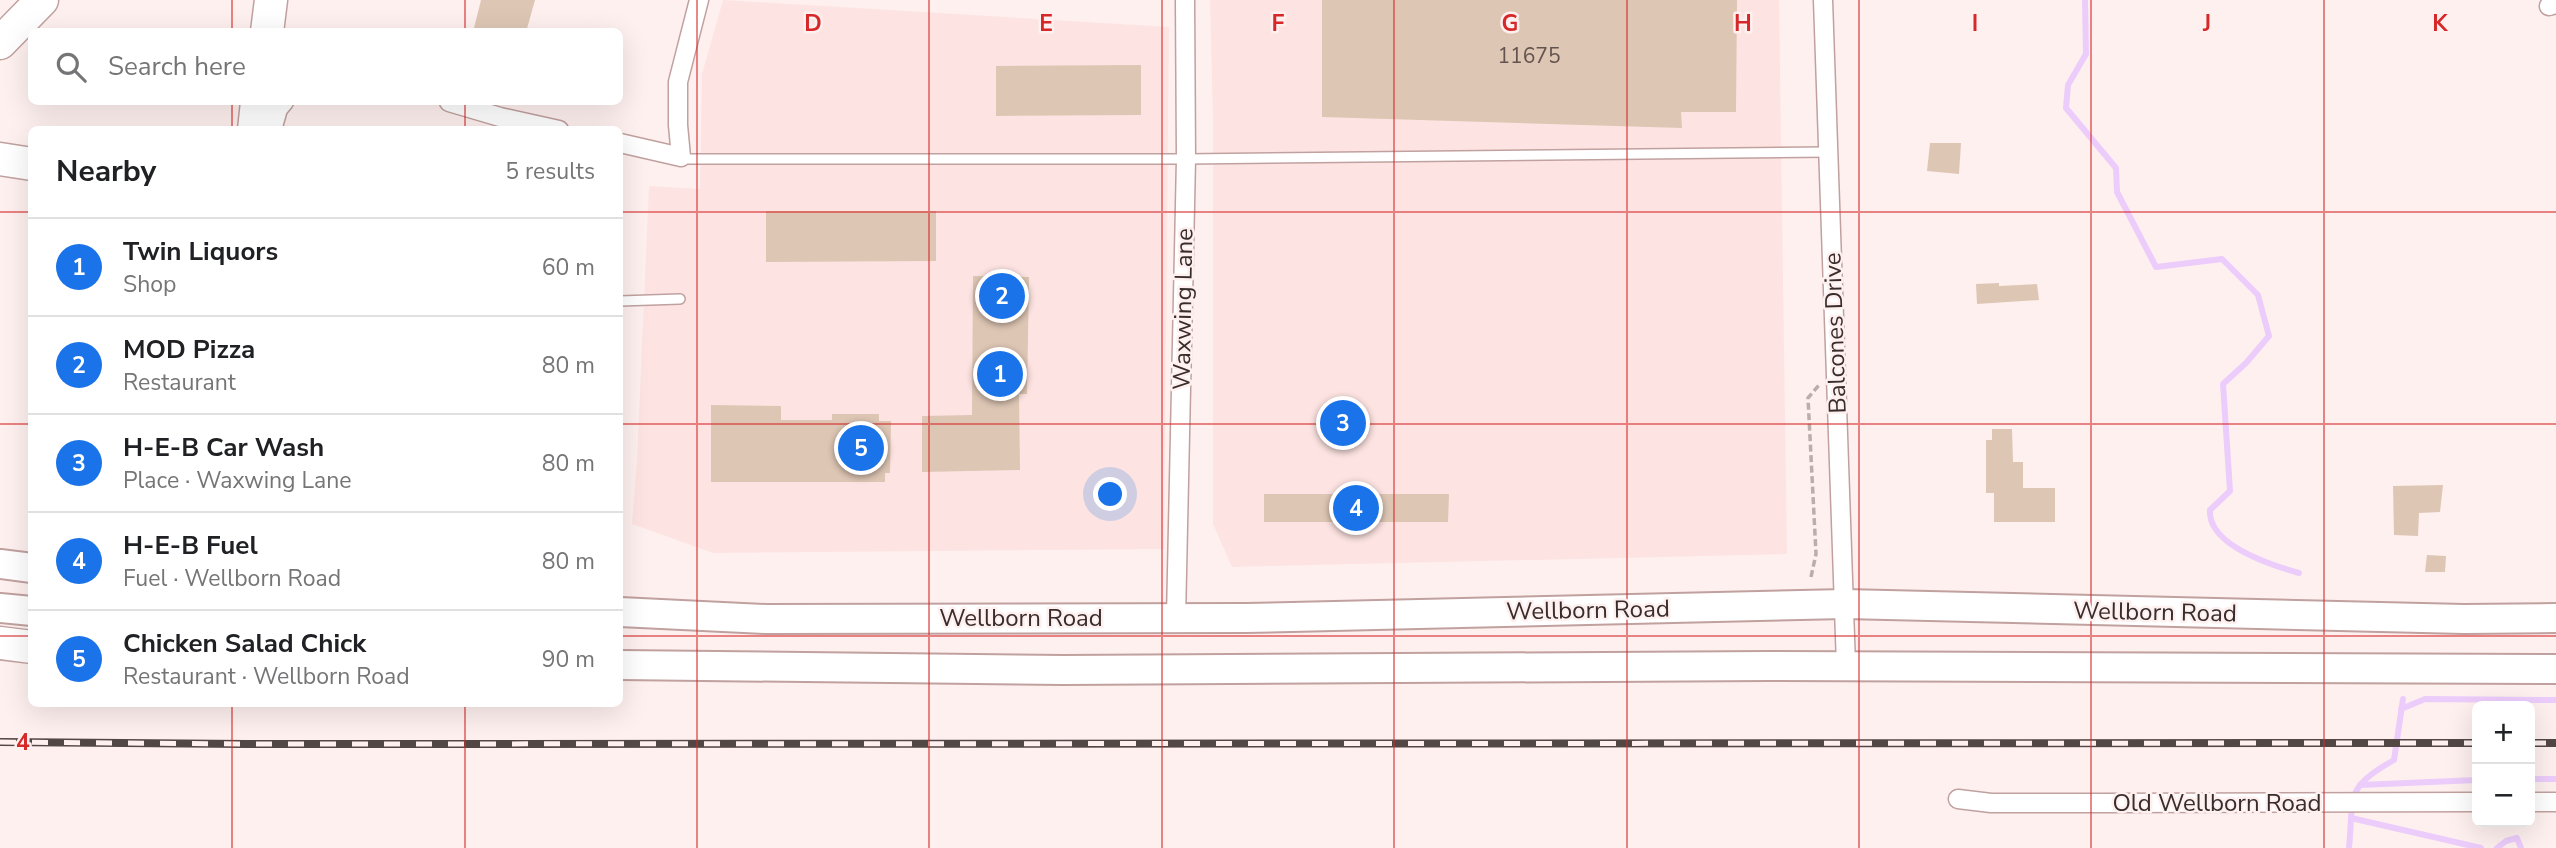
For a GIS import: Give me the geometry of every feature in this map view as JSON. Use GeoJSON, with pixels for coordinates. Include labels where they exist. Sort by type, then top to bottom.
{"type":"FeatureCollection","features":[{"type":"Feature","properties":{"kind":"highway"},"geometry":{"type":"LineString","coordinates":[[0,43],[42,0]]}},
{"type":"Feature","properties":{"kind":"highway"},"geometry":{"type":"LineString","coordinates":[[268,28],[271,0]]}},
{"type":"Feature","properties":{"kind":"highway"},"geometry":{"type":"LineString","coordinates":[[254,126],[257,105]]}},
{"type":"Feature","properties":{"kind":"highway"},"geometry":{"type":"LineString","coordinates":[[0,159],[28,163]]}},
{"type":"Feature","properties":{"kind":"highway"},"geometry":{"type":"LineString","coordinates":[[0,643],[28,646]]}},
{"type":"Feature","properties":{"kind":"main road"},"geometry":{"type":"LineString","coordinates":[[0,564],[28,568]]}},
{"type":"Feature","properties":{"kind":"main road","name":"Wellborn Road"},"geometry":{"type":"LineString","coordinates":[[623,612],[766,619],[1176,618],[1845,604],[2464,619],[2556,618]]}},
{"type":"Feature","properties":{"kind":"main road"},"geometry":{"type":"LineString","coordinates":[[0,608],[28,611]]}},
{"type":"Feature","properties":{"kind":"main road","name":"Wellborn Road"},"geometry":{"type":"LineString","coordinates":[[623,665],[1063,670],[1846,666],[2556,669]]}},
{"type":"Feature","properties":{"kind":"street"},"geometry":{"type":"LineString","coordinates":[[623,144],[681,157],[678,82],[699,0]]}},
{"type":"Feature","properties":{"kind":"street","name":"Waxwing Lane"},"geometry":{"type":"LineString","coordinates":[[1176,618],[1186,159],[1185,0]]}},
{"type":"Feature","properties":{"kind":"street","name":"Balcones Drive"},"geometry":{"type":"LineString","coordinates":[[1824,0],[1846,666]]}},
{"type":"Feature","properties":{"kind":"street"},"geometry":{"type":"LineString","coordinates":[[273,126],[282,105]]}},
{"type":"Feature","properties":{"kind":"street"},"geometry":{"type":"LineString","coordinates":[[459,105],[530,125]]}},
{"type":"Feature","properties":{"kind":"street","name":"Old Wellborn Road"},"geometry":{"type":"LineString","coordinates":[[1958,799],[2004,803],[2472,802]]}},
{"type":"Feature","properties":{"kind":"street"},"geometry":{"type":"LineString","coordinates":[[2535,802],[2556,802]]}},
{"type":"Feature","properties":{"kind":"lane"},"geometry":{"type":"LineString","coordinates":[[681,157],[1186,159],[1828,152]]}},
{"type":"Feature","properties":{"kind":"lane"},"geometry":{"type":"LineString","coordinates":[[623,301],[680,299]]}},
{"type":"Feature","properties":{"kind":"path"},"geometry":{"type":"LineString","coordinates":[[1811,577],[1816,554],[1808,398],[1836,365]]}},
{"type":"Feature","properties":{"kind":"shaded area"},"geometry":{"type":"Polygon","coordinates":[[[723,0],[1169,27],[1164,549],[713,553],[632,524],[649,186],[700,189],[702,74],[723,0]]]}},
{"type":"Feature","properties":{"kind":"shaded area"},"geometry":{"type":"Polygon","coordinates":[[[1210,0],[1779,0],[1787,554],[1232,567],[1213,524],[1213,119],[1210,0]]]}},
{"type":"Feature","properties":{"kind":"building"},"geometry":{"type":"Polygon","coordinates":[[[481,0],[535,0],[527,28],[474,28],[481,0]]]}},
{"type":"Feature","properties":{"kind":"building"},"geometry":{"type":"Polygon","coordinates":[[[1322,0],[1737,0],[1736,112],[1681,112],[1682,128],[1322,117],[1322,0]]]}},
{"type":"Feature","properties":{"kind":"building"},"geometry":{"type":"Polygon","coordinates":[[[1141,65],[1141,115],[996,116],[996,66],[1141,65]]]}},
{"type":"Feature","properties":{"kind":"building"},"geometry":{"type":"Polygon","coordinates":[[[1930,143],[1961,143],[1959,174],[1927,171],[1930,143]]]}},
{"type":"Feature","properties":{"kind":"building"},"geometry":{"type":"Polygon","coordinates":[[[766,211],[936,211],[936,261],[766,262],[766,211]]]}},
{"type":"Feature","properties":{"kind":"building"},"geometry":{"type":"Polygon","coordinates":[[[973,276],[1029,277],[1027,394],[1019,394],[1020,470],[922,472],[922,416],[972,415],[973,276]]]}},
{"type":"Feature","properties":{"kind":"building"},"geometry":{"type":"Polygon","coordinates":[[[1999,283],[1999,286],[2037,284],[2039,300],[1977,304],[1976,284],[1999,283]]]}},
{"type":"Feature","properties":{"kind":"building"},"geometry":{"type":"Polygon","coordinates":[[[711,405],[781,406],[781,420],[832,420],[832,414],[879,414],[879,421],[891,421],[890,473],[885,473],[885,482],[711,482],[711,405]]]}},
{"type":"Feature","properties":{"kind":"building"},"geometry":{"type":"Polygon","coordinates":[[[1321,410],[1366,413],[1366,434],[1320,433],[1321,410]]]}},
{"type":"Feature","properties":{"kind":"building"},"geometry":{"type":"Polygon","coordinates":[[[1992,429],[2012,429],[2013,462],[2023,462],[2023,488],[2055,488],[2055,522],[1994,522],[1994,493],[1986,493],[1986,440],[1992,440],[1992,429]]]}},
{"type":"Feature","properties":{"kind":"building"},"geometry":{"type":"Polygon","coordinates":[[[2443,485],[2440,512],[2419,513],[2418,536],[2394,535],[2393,486],[2443,485]]]}},
{"type":"Feature","properties":{"kind":"building"},"geometry":{"type":"Polygon","coordinates":[[[1264,494],[1449,494],[1448,522],[1264,522],[1264,494]]]}},
{"type":"Feature","properties":{"kind":"building"},"geometry":{"type":"Polygon","coordinates":[[[2427,555],[2446,556],[2445,572],[2425,572],[2427,555]]]}},
{"type":"Feature","properties":{"kind":"waterway"},"geometry":{"type":"LineString","coordinates":[[2085,0],[2086,54],[2068,85],[2066,108],[2116,168],[2117,192],[2156,267],[2222,259],[2258,295],[2269,336],[2223,384],[2230,491],[2210,510],[2212,522],[2219,533],[2243,552],[2299,573]]}},
{"type":"Feature","properties":{"kind":"waterway"},"geometry":{"type":"LineString","coordinates":[[2349,848],[2355,795],[2367,778],[2394,760],[2403,699]]}},
{"type":"Feature","properties":{"kind":"waterway"},"geometry":{"type":"LineString","coordinates":[[2401,709],[2425,699],[2556,700]]}},
{"type":"Feature","properties":{"kind":"waterway"},"geometry":{"type":"LineString","coordinates":[[2535,779],[2556,779]]}},
{"type":"Feature","properties":{"kind":"waterway"},"geometry":{"type":"LineString","coordinates":[[2360,785],[2472,780]]}},
{"type":"Feature","properties":{"kind":"waterway"},"geometry":{"type":"LineString","coordinates":[[2351,818],[2481,848]]}},
{"type":"Feature","properties":{"kind":"waterway"},"geometry":{"type":"LineString","coordinates":[[2497,848],[2506,841],[2517,838],[2521,848]]}},
{"type":"Feature","properties":{"kind":"railway"},"geometry":{"type":"LineString","coordinates":[[0,742],[2472,743]]}},
{"type":"Feature","properties":{"kind":"railway"},"geometry":{"type":"LineString","coordinates":[[2535,743],[2556,743]]}},
{"type":"Feature","properties":{"kind":"place","name":"MOD Pizza"},"geometry":{"type":"Point","coordinates":[1002,296]}},
{"type":"Feature","properties":{"kind":"place","name":"Twin Liquors"},"geometry":{"type":"Point","coordinates":[1000,374]}},
{"type":"Feature","properties":{"kind":"place","name":"H-E-B Car Wash"},"geometry":{"type":"Point","coordinates":[1343,423]}},
{"type":"Feature","properties":{"kind":"place","name":"Chicken Salad Chick"},"geometry":{"type":"Point","coordinates":[861,448]}},
{"type":"Feature","properties":{"kind":"place","name":"H-E-B Fuel"},"geometry":{"type":"Point","coordinates":[1356,508]}}]}
